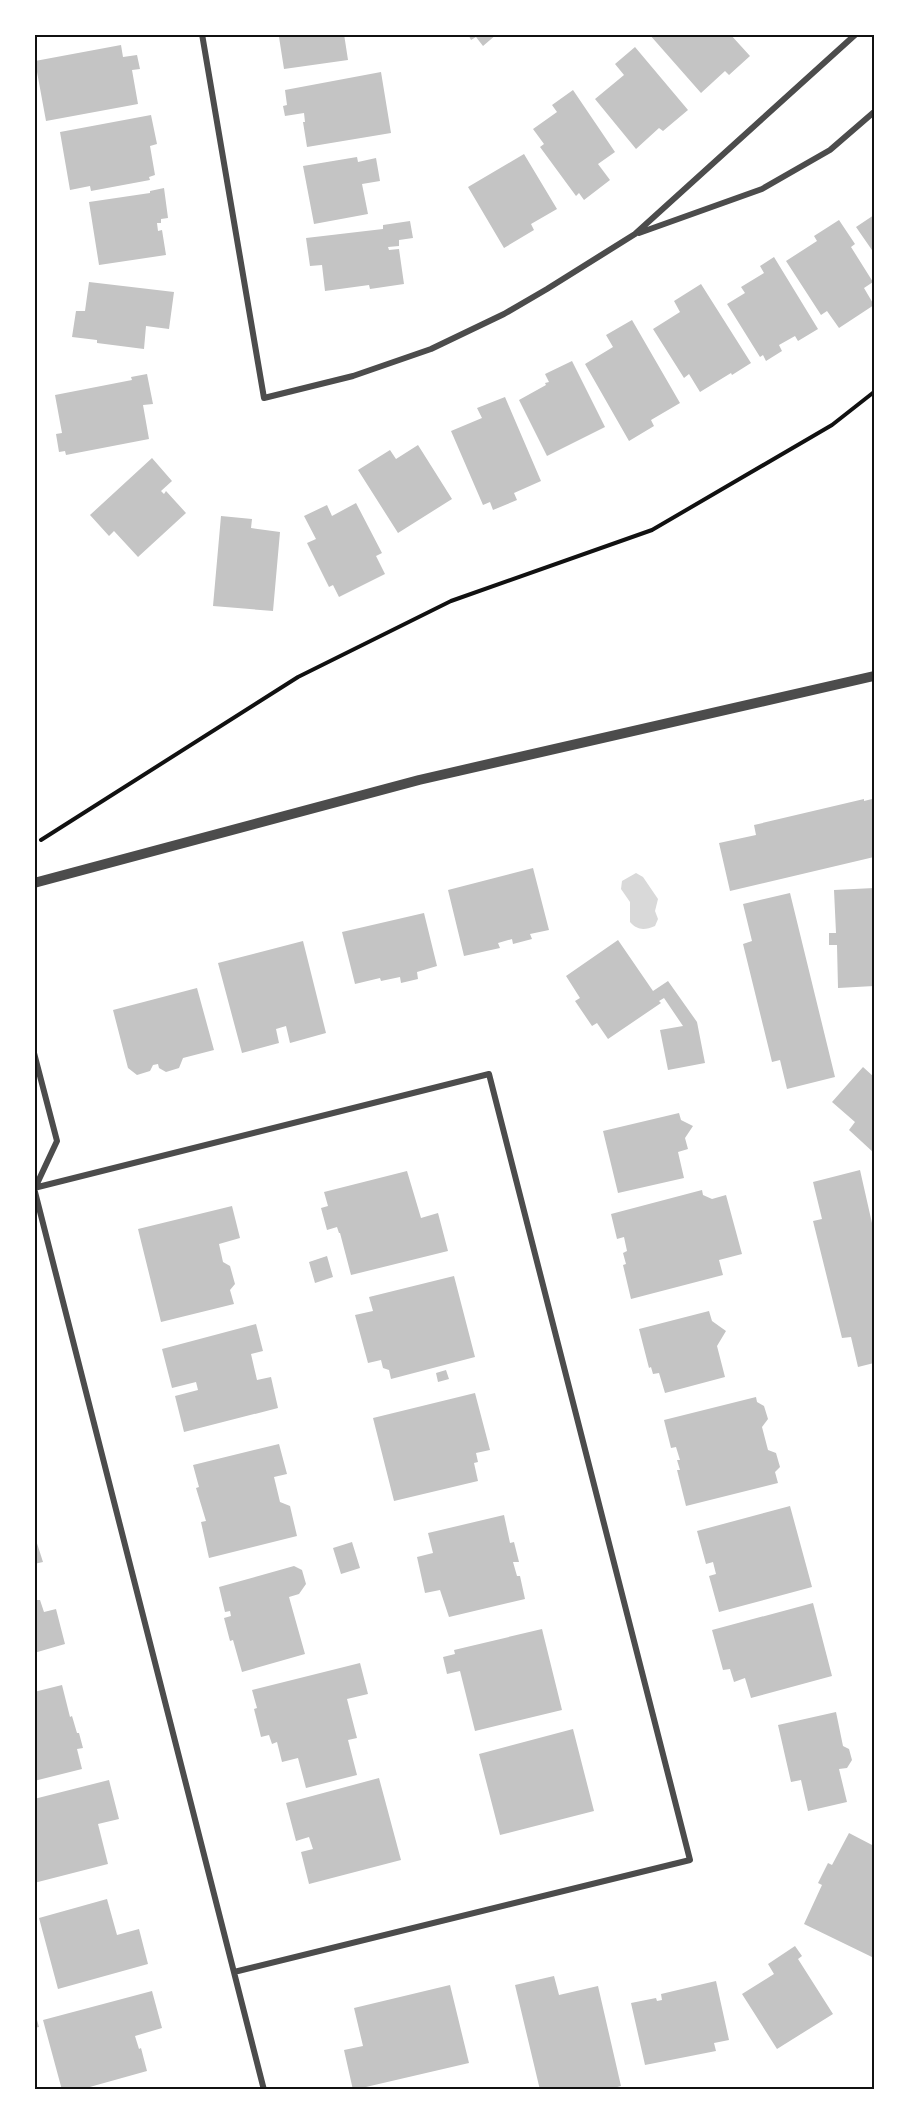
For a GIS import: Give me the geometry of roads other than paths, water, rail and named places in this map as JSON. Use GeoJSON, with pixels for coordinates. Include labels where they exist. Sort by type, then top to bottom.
{"type":"FeatureCollection","features":[{"type":"Feature","properties":{"kind":"street"},"geometry":{"type":"LineString","coordinates":[[202,34],[264,398],[353,376],[431,349],[521,304],[635,234],[856,34]]}},
{"type":"Feature","properties":{"kind":"street"},"geometry":{"type":"LineString","coordinates":[[635,234],[762,189],[830,150],[874,112]]}},
{"type":"Feature","properties":{"kind":"street"},"geometry":{"type":"LineString","coordinates":[[34,883],[419,780],[874,676]]}},
{"type":"Feature","properties":{"kind":"street"},"geometry":{"type":"LineString","coordinates":[[34,1053],[57,1142],[34,1188],[264,2090]]}},
{"type":"Feature","properties":{"kind":"street"},"geometry":{"type":"LineString","coordinates":[[34,1188],[489,1074],[690,1860],[234,1971]]}}]}
